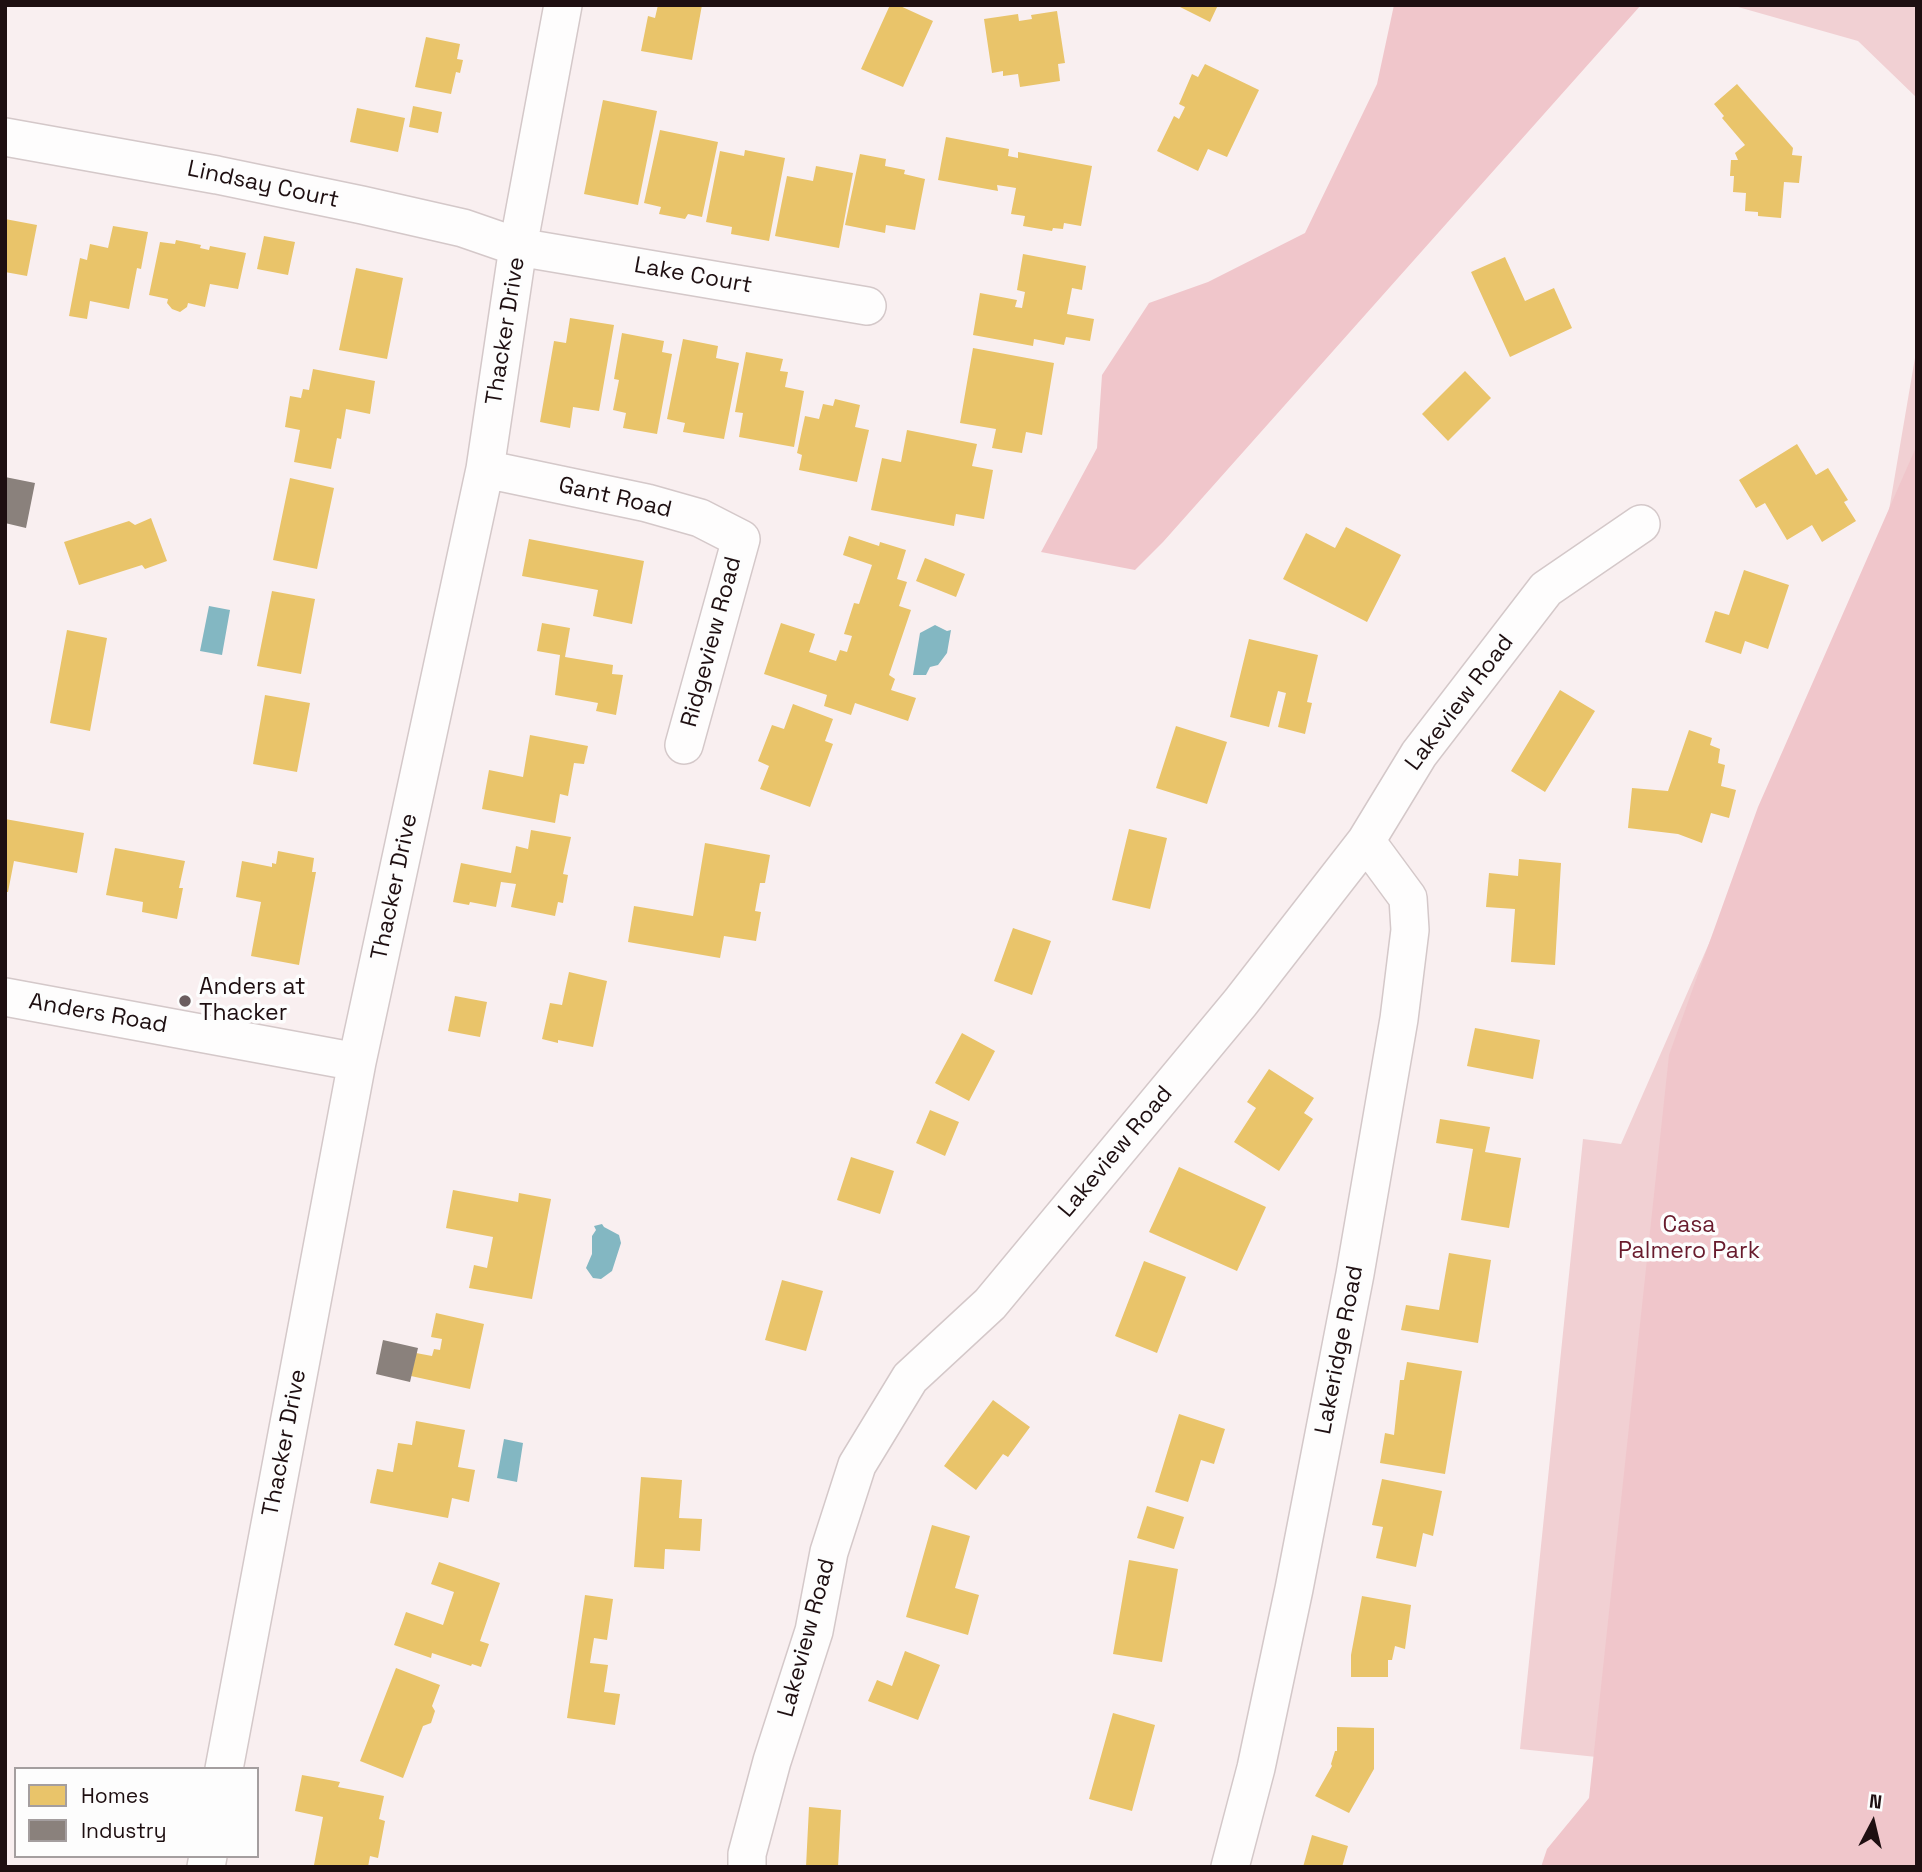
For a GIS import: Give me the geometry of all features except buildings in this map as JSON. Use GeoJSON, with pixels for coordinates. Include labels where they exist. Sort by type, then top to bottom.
{"type":"FeatureCollection","features":[{"type":"Feature","properties":{"kind":"street","name":"Thacker Drive"},"geometry":{"type":"LineString","coordinates":[[224,1767],[357,1062],[485,469],[518,247],[563,5]]}},
{"type":"Feature","properties":{"kind":"street","name":"Lindsay Court"},"geometry":{"type":"LineString","coordinates":[[5,136],[217,174],[362,205],[463,228],[518,247]]}},
{"type":"Feature","properties":{"kind":"street","name":"Lake Court"},"geometry":{"type":"LineString","coordinates":[[518,247],[867,306]]}},
{"type":"Feature","properties":{"kind":"street","name":"Gant Road"},"geometry":{"type":"LineString","coordinates":[[485,469],[647,503],[700,519],[741,539]]}},
{"type":"Feature","properties":{"kind":"street","name":"Lakeview Road"},"geometry":{"type":"LineString","coordinates":[[747,1867],[747,1854],[772,1760],[814,1630],[830,1552],[857,1465],[910,1378],[990,1304],[1240,1003],[1366,841],[1419,754],[1546,589],[1641,524]]}},
{"type":"Feature","properties":{"kind":"street","name":"Ridgeview Road"},"geometry":{"type":"LineString","coordinates":[[684,745],[741,539]]}},
{"type":"Feature","properties":{"kind":"street","name":"Lakeridge Road"},"geometry":{"type":"LineString","coordinates":[[1230,1867],[1256,1768],[1296,1578],[1355,1275],[1399,1019],[1410,930],[1408,898],[1366,841]]}},
{"type":"Feature","properties":{"kind":"street","name":"Anders Road"},"geometry":{"type":"LineString","coordinates":[[5,997],[357,1062]]}},
{"type":"Feature","properties":{"kind":"green space"},"geometry":{"type":"Polygon","coordinates":[[[1394,5],[1641,5],[1163,542],[1135,570],[1041,552],[1097,448],[1102,375],[1149,303],[1208,282],[1305,233],[1377,84],[1394,5]]]}},
{"type":"Feature","properties":{"kind":"green space"},"geometry":{"type":"Polygon","coordinates":[[[1731,5],[1917,5],[1917,98],[1858,41],[1731,5]]]}},
{"type":"Feature","properties":{"kind":"green space","name":"Casa Palmero Park"},"geometry":{"type":"Polygon","coordinates":[[[1917,346],[1917,914],[1740,1772],[1520,1749],[1583,1139],[1621,1144],[1750,850],[1888,516],[1917,346]]]}},
{"type":"Feature","properties":{"kind":"green space"},"geometry":{"type":"Polygon","coordinates":[[[1917,445],[1917,1867],[1541,1867],[1547,1849],[1589,1798],[1669,1055],[1758,807],[1917,445]]]}},
{"type":"Feature","properties":{"kind":"water"},"geometry":{"type":"Polygon","coordinates":[[[209,606],[230,610],[222,655],[200,651],[209,606]]]}},
{"type":"Feature","properties":{"kind":"water"},"geometry":{"type":"Polygon","coordinates":[[[935,625],[947,631],[951,630],[947,653],[938,665],[930,667],[926,675],[913,675],[920,633],[935,625]]]}},
{"type":"Feature","properties":{"kind":"water"},"geometry":{"type":"Polygon","coordinates":[[[602,1224],[619,1235],[621,1243],[612,1271],[601,1279],[593,1278],[586,1268],[592,1254],[592,1236],[596,1230],[594,1226],[602,1224]]]}},
{"type":"Feature","properties":{"kind":"water"},"geometry":{"type":"Polygon","coordinates":[[[504,1439],[523,1443],[517,1482],[497,1478],[504,1439]]]}},
{"type":"Feature","properties":{"kind":"place","name":"Anders at Thacker"},"geometry":{"type":"Point","coordinates":[185,1001]}}]}
